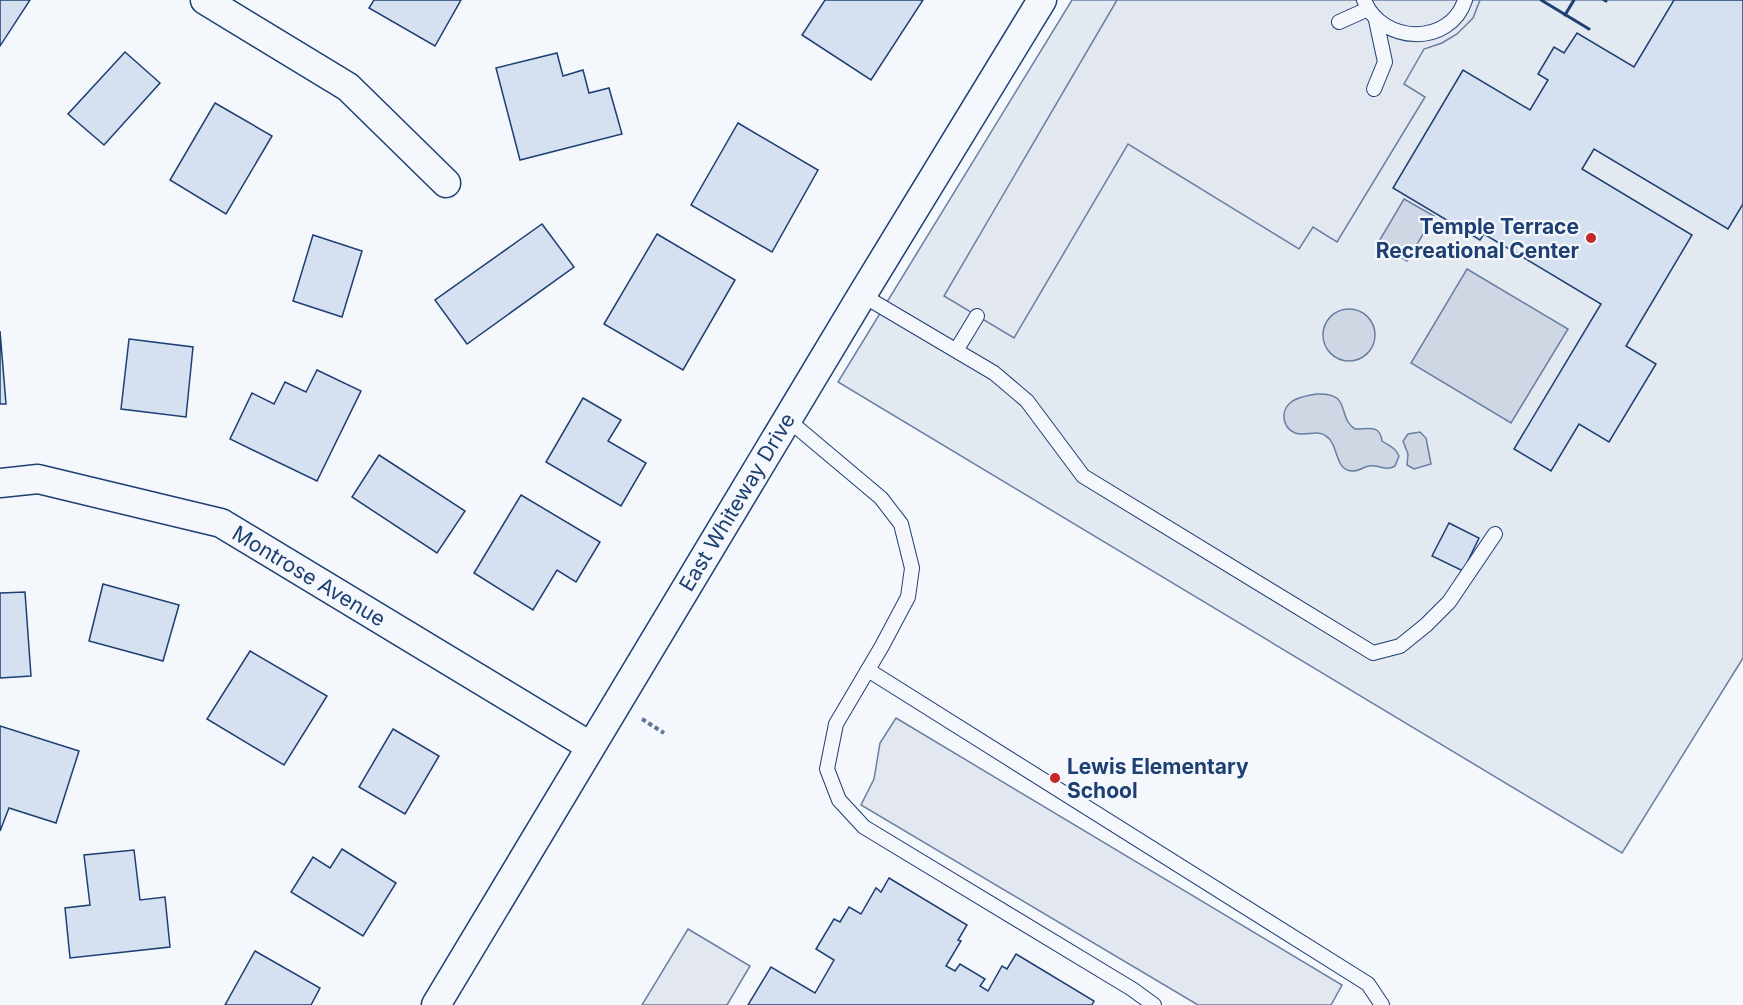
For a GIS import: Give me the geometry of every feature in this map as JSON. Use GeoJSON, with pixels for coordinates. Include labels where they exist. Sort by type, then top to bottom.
{"type":"FeatureCollection","features":[{"type":"Feature","properties":{"kind":"street"},"geometry":{"type":"LineString","coordinates":[[206,0],[348,87],[446,183]]}},
{"type":"Feature","properties":{"kind":"street","name":"East Whiteway Drive"},"geometry":{"type":"LineString","coordinates":[[436,1005],[787,419],[1042,0]]}},
{"type":"Feature","properties":{"kind":"street","name":"Montrose Avenue"},"geometry":{"type":"LineString","coordinates":[[0,483],[38,479],[221,524],[590,746]]}},
{"type":"Feature","properties":{"kind":"lane"},"geometry":{"type":"LineString","coordinates":[[1369,10],[1392,30],[1406,35],[1426,34],[1453,20],[1465,0]]}},
{"type":"Feature","properties":{"kind":"lane"},"geometry":{"type":"LineString","coordinates":[[1339,22],[1369,10]]}},
{"type":"Feature","properties":{"kind":"lane"},"geometry":{"type":"LineString","coordinates":[[1369,10],[1385,62],[1374,89]]}},
{"type":"Feature","properties":{"kind":"lane"},"geometry":{"type":"LineString","coordinates":[[862,295],[994,373],[1027,401],[1083,476],[1373,653],[1400,646],[1426,625],[1449,602],[1495,534]]}},
{"type":"Feature","properties":{"kind":"lane"},"geometry":{"type":"LineString","coordinates":[[957,350],[977,316]]}},
{"type":"Feature","properties":{"kind":"lane"},"geometry":{"type":"LineString","coordinates":[[787,419],[880,498],[901,524],[912,568],[908,597],[836,723],[827,769],[839,800],[864,827],[1132,989],[1154,1005]]}},
{"type":"Feature","properties":{"kind":"lane"},"geometry":{"type":"LineString","coordinates":[[868,670],[1368,984],[1382,1005]]}},
{"type":"Feature","properties":{"kind":"path"},"geometry":{"type":"LineString","coordinates":[[641,719],[664,733]]}},
{"type":"Feature","properties":{"kind":"shaded area"},"geometry":{"type":"Polygon","coordinates":[[[1072,0],[1743,0],[1743,658],[1622,853],[838,382],[1072,0]]]}},
{"type":"Feature","properties":{"kind":"shaded area"},"geometry":{"type":"Polygon","coordinates":[[[1117,0],[1480,0],[1473,18],[1457,34],[1442,43],[1424,49],[1404,84],[1425,97],[1337,242],[1313,227],[1299,249],[1128,144],[1014,338],[944,296],[1117,0]]]}},
{"type":"Feature","properties":{"kind":"shaded area"},"geometry":{"type":"Polygon","coordinates":[[[1404,199],[1434,216],[1407,261],[1378,243],[1404,199]]]}},
{"type":"Feature","properties":{"kind":"shaded area"},"geometry":{"type":"Polygon","coordinates":[[[1467,269],[1568,329],[1511,423],[1411,363],[1467,269]]]}},
{"type":"Feature","properties":{"kind":"shaded area"},"geometry":{"type":"Polygon","coordinates":[[[1349,309],[1363,313],[1371,321],[1375,335],[1371,349],[1363,357],[1349,361],[1335,357],[1327,349],[1323,335],[1327,321],[1335,313],[1349,309]]]}},
{"type":"Feature","properties":{"kind":"shaded area"},"geometry":{"type":"Polygon","coordinates":[[[1328,394],[1340,401],[1349,424],[1355,429],[1373,429],[1379,432],[1382,441],[1394,449],[1399,456],[1395,466],[1388,468],[1369,466],[1354,471],[1346,470],[1339,462],[1333,445],[1326,436],[1318,433],[1299,434],[1291,431],[1284,420],[1287,407],[1295,399],[1328,394]]]}},
{"type":"Feature","properties":{"kind":"shaded area"},"geometry":{"type":"Polygon","coordinates":[[[1420,432],[1426,438],[1431,464],[1414,469],[1407,465],[1408,454],[1403,441],[1408,434],[1420,432]]]}},
{"type":"Feature","properties":{"kind":"shaded area"},"geometry":{"type":"Polygon","coordinates":[[[896,718],[1342,985],[1331,1005],[1198,1005],[861,805],[874,779],[880,743],[896,718]]]}},
{"type":"Feature","properties":{"kind":"shaded area"},"geometry":{"type":"Polygon","coordinates":[[[688,929],[750,966],[727,1005],[642,1005],[688,929]]]}},
{"type":"Feature","properties":{"kind":"building"},"geometry":{"type":"Polygon","coordinates":[[[0,0],[30,0],[0,46],[0,0]]]}},
{"type":"Feature","properties":{"kind":"building"},"geometry":{"type":"Polygon","coordinates":[[[374,0],[461,0],[435,46],[369,8],[374,0]]]}},
{"type":"Feature","properties":{"kind":"building"},"geometry":{"type":"Polygon","coordinates":[[[825,0],[923,0],[871,80],[802,35],[825,0]]]}},
{"type":"Feature","properties":{"kind":"building","name":"Temple Terrace Recreational Center"},"geometry":{"type":"Polygon","coordinates":[[[1674,0],[1743,0],[1743,204],[1728,229],[1594,149],[1582,169],[1692,235],[1626,346],[1656,364],[1609,442],[1579,424],[1551,471],[1514,449],[1601,304],[1484,234],[1480,240],[1393,188],[1463,70],[1530,110],[1548,80],[1538,74],[1554,47],[1564,53],[1577,33],[1634,67],[1674,0]]]}},
{"type":"Feature","properties":{"kind":"building"},"geometry":{"type":"Polygon","coordinates":[[[125,52],[160,83],[104,145],[68,114],[125,52]]]}},
{"type":"Feature","properties":{"kind":"building"},"geometry":{"type":"Polygon","coordinates":[[[557,53],[563,76],[583,70],[589,93],[609,88],[622,134],[520,160],[496,68],[557,53]]]}},
{"type":"Feature","properties":{"kind":"building"},"geometry":{"type":"Polygon","coordinates":[[[215,103],[272,136],[226,214],[170,180],[215,103]]]}},
{"type":"Feature","properties":{"kind":"building"},"geometry":{"type":"Polygon","coordinates":[[[738,123],[818,170],[772,252],[691,205],[738,123]]]}},
{"type":"Feature","properties":{"kind":"building"},"geometry":{"type":"Polygon","coordinates":[[[542,224],[574,267],[467,344],[435,300],[542,224]]]}},
{"type":"Feature","properties":{"kind":"building"},"geometry":{"type":"Polygon","coordinates":[[[657,234],[735,280],[683,370],[604,324],[657,234]]]}},
{"type":"Feature","properties":{"kind":"building"},"geometry":{"type":"Polygon","coordinates":[[[313,235],[362,251],[342,317],[293,301],[313,235]]]}},
{"type":"Feature","properties":{"kind":"building"},"geometry":{"type":"Polygon","coordinates":[[[0,331],[6,404],[0,404],[0,331]]]}},
{"type":"Feature","properties":{"kind":"building"},"geometry":{"type":"Polygon","coordinates":[[[129,339],[193,347],[186,417],[121,409],[129,339]]]}},
{"type":"Feature","properties":{"kind":"building"},"geometry":{"type":"Polygon","coordinates":[[[317,370],[361,391],[317,481],[230,439],[252,393],[274,404],[285,382],[306,392],[317,370]]]}},
{"type":"Feature","properties":{"kind":"building"},"geometry":{"type":"Polygon","coordinates":[[[583,398],[621,420],[608,441],[646,463],[621,506],[546,462],[583,398]]]}},
{"type":"Feature","properties":{"kind":"building"},"geometry":{"type":"Polygon","coordinates":[[[379,455],[465,511],[437,553],[352,497],[379,455]]]}},
{"type":"Feature","properties":{"kind":"building"},"geometry":{"type":"Polygon","coordinates":[[[521,495],[600,542],[576,582],[557,570],[533,610],[474,573],[521,495]]]}},
{"type":"Feature","properties":{"kind":"building"},"geometry":{"type":"Polygon","coordinates":[[[1449,523],[1479,538],[1463,571],[1432,556],[1449,523]]]}},
{"type":"Feature","properties":{"kind":"building"},"geometry":{"type":"Polygon","coordinates":[[[103,584],[179,605],[163,661],[89,641],[103,584]]]}},
{"type":"Feature","properties":{"kind":"building"},"geometry":{"type":"Polygon","coordinates":[[[25,592],[31,676],[0,678],[0,593],[25,592]]]}},
{"type":"Feature","properties":{"kind":"building"},"geometry":{"type":"Polygon","coordinates":[[[250,651],[327,696],[284,765],[207,719],[250,651]]]}},
{"type":"Feature","properties":{"kind":"building"},"geometry":{"type":"Polygon","coordinates":[[[0,726],[79,751],[56,823],[9,808],[0,831],[0,726]]]}},
{"type":"Feature","properties":{"kind":"building"},"geometry":{"type":"Polygon","coordinates":[[[393,729],[439,756],[405,814],[359,787],[393,729]]]}},
{"type":"Feature","properties":{"kind":"building"},"geometry":{"type":"Polygon","coordinates":[[[342,849],[396,883],[363,936],[291,892],[313,857],[330,868],[342,849]]]}},
{"type":"Feature","properties":{"kind":"building"},"geometry":{"type":"Polygon","coordinates":[[[134,850],[140,900],[165,897],[170,947],[70,958],[65,908],[90,905],[84,855],[134,850]]]}},
{"type":"Feature","properties":{"kind":"building"},"geometry":{"type":"Polygon","coordinates":[[[889,878],[967,925],[958,940],[961,941],[946,966],[955,971],[960,964],[985,979],[980,986],[988,991],[1002,966],[1007,969],[1016,954],[1094,1001],[1092,1005],[748,1005],[771,967],[815,993],[834,960],[816,949],[834,919],[840,922],[849,907],[861,914],[876,888],[881,892],[889,878]]]}},
{"type":"Feature","properties":{"kind":"building"},"geometry":{"type":"Polygon","coordinates":[[[255,951],[320,988],[311,1005],[225,1005],[255,951]]]}},
{"type":"Feature","properties":{"kind":"wall"},"geometry":{"type":"LineString","coordinates":[[1541,0],[1589,29]]}},
{"type":"Feature","properties":{"kind":"wall"},"geometry":{"type":"LineString","coordinates":[[1565,15],[1574,0]]}},
{"type":"Feature","properties":{"kind":"place","name":"Temple Terrace Recreational Center"},"geometry":{"type":"Point","coordinates":[1591,238]}},
{"type":"Feature","properties":{"kind":"place","name":"Lewis Elementary School"},"geometry":{"type":"Point","coordinates":[1055,778]}}]}
